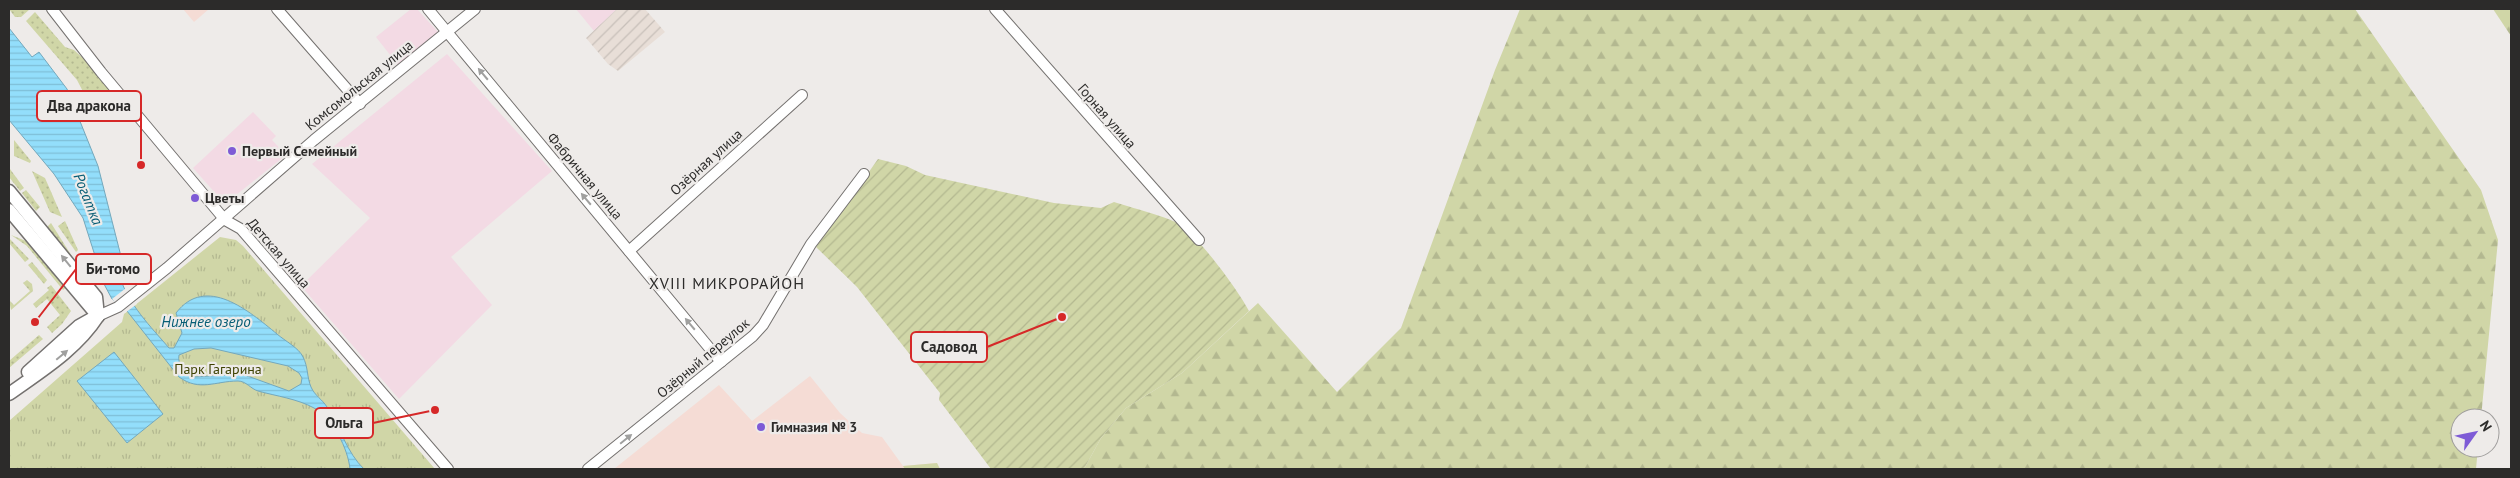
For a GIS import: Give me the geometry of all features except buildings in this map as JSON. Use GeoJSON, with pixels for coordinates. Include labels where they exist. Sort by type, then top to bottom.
{"type":"FeatureCollection","features":[{"type":"Feature","properties":{"kind":"main road"},"geometry":{"type":"LineString","coordinates":[[9,191],[96,297],[98,316]]}},
{"type":"Feature","properties":{"kind":"main road"},"geometry":{"type":"LineString","coordinates":[[9,210],[98,316]]}},
{"type":"Feature","properties":{"kind":"main road","name":"Комсомольская улица"},"geometry":{"type":"LineString","coordinates":[[9,393],[49,352],[79,326],[98,316]]}},
{"type":"Feature","properties":{"kind":"street","name":"Детская улица"},"geometry":{"type":"LineString","coordinates":[[52,9],[100,72],[225,220],[241,229],[448,469]]}},
{"type":"Feature","properties":{"kind":"street"},"geometry":{"type":"LineString","coordinates":[[277,9],[360,104]]}},
{"type":"Feature","properties":{"kind":"street","name":"Фабричная улица"},"geometry":{"type":"LineString","coordinates":[[428,9],[721,362]]}},
{"type":"Feature","properties":{"kind":"street","name":"Комсомольская улица"},"geometry":{"type":"LineString","coordinates":[[98,316],[118,306],[225,220],[314,140],[475,9]]}},
{"type":"Feature","properties":{"kind":"street","name":"Горная улица"},"geometry":{"type":"LineString","coordinates":[[995,9],[1199,240]]}},
{"type":"Feature","properties":{"kind":"street","name":"Озёрная улица"},"geometry":{"type":"LineString","coordinates":[[629,250],[802,95]]}},
{"type":"Feature","properties":{"kind":"street","name":"Озёрный переулок"},"geometry":{"type":"LineString","coordinates":[[588,469],[721,362],[762,325],[811,244],[864,174]]}},
{"type":"Feature","properties":{"kind":"shaded area"},"geometry":{"type":"Polygon","coordinates":[[[183,9],[209,9],[194,22],[183,9]]]}},
{"type":"Feature","properties":{"kind":"shaded area"},"geometry":{"type":"Polygon","coordinates":[[[411,9],[417,9],[438,32],[398,65],[376,37],[411,9]]]}},
{"type":"Feature","properties":{"kind":"shaded area"},"geometry":{"type":"Polygon","coordinates":[[[576,9],[617,9],[594,31],[576,9]]]}},
{"type":"Feature","properties":{"kind":"shaded area"},"geometry":{"type":"Polygon","coordinates":[[[617,9],[645,9],[665,32],[618,71],[608,64],[586,38],[617,9]]]}},
{"type":"Feature","properties":{"kind":"shaded area"},"geometry":{"type":"Polygon","coordinates":[[[447,54],[552,171],[451,257],[492,305],[399,399],[301,286],[370,218],[312,164],[447,54]]]}},
{"type":"Feature","properties":{"kind":"shaded area"},"geometry":{"type":"Polygon","coordinates":[[[253,112],[276,136],[272,140],[286,155],[225,204],[193,168],[253,112]]]}},
{"type":"Feature","properties":{"kind":"shaded area","name":"Гимназия № 3"},"geometry":{"type":"Polygon","coordinates":[[[810,376],[840,413],[862,433],[882,437],[903,466],[937,463],[940,469],[614,469],[719,385],[752,421],[810,376]]]}},
{"type":"Feature","properties":{"kind":"green space"},"geometry":{"type":"Polygon","coordinates":[[[9,9],[30,9],[21,17],[15,17],[9,9]]]}},
{"type":"Feature","properties":{"kind":"green space"},"geometry":{"type":"Polygon","coordinates":[[[1520,9],[2355,9],[2481,190],[2498,240],[2482,408],[2450,408],[2450,458],[2477,458],[2476,469],[1084,469],[1101,438],[1126,408],[1182,373],[1258,303],[1337,392],[1401,328],[1495,70],[1520,9]]]}},
{"type":"Feature","properties":{"kind":"green space"},"geometry":{"type":"Polygon","coordinates":[[[2493,9],[2511,9],[2511,36],[2493,9]]]}},
{"type":"Feature","properties":{"kind":"green space"},"geometry":{"type":"Polygon","coordinates":[[[35,12],[65,47],[74,50],[97,71],[116,95],[94,113],[77,80],[26,21],[35,12]]]}},
{"type":"Feature","properties":{"kind":"green space"},"geometry":{"type":"Polygon","coordinates":[[[14,140],[31,161],[30,163],[14,156],[14,140]]]}},
{"type":"Feature","properties":{"kind":"green space"},"geometry":{"type":"Polygon","coordinates":[[[878,159],[906,166],[925,175],[1054,203],[1101,208],[1114,202],[1174,221],[1197,240],[1207,252],[1249,311],[1182,373],[1126,408],[1101,438],[1084,469],[991,469],[939,400],[940,393],[857,287],[816,247],[878,159]]]}},
{"type":"Feature","properties":{"kind":"green space"},"geometry":{"type":"Polygon","coordinates":[[[10,169],[24,188],[20,191],[9,177],[10,169]]]}},
{"type":"Feature","properties":{"kind":"green space"},"geometry":{"type":"Polygon","coordinates":[[[32,171],[45,178],[62,217],[50,212],[32,171]]]}},
{"type":"Feature","properties":{"kind":"green space"},"geometry":{"type":"Polygon","coordinates":[[[26,190],[40,207],[36,211],[22,193],[26,190]]]}},
{"type":"Feature","properties":{"kind":"green space"},"geometry":{"type":"Polygon","coordinates":[[[65,221],[78,250],[76,252],[58,226],[65,221]]]}},
{"type":"Feature","properties":{"kind":"green space"},"geometry":{"type":"Polygon","coordinates":[[[51,223],[73,258],[70,260],[48,233],[48,226],[51,223]]]}},
{"type":"Feature","properties":{"kind":"green space"},"geometry":{"type":"Polygon","coordinates":[[[11,235],[31,243],[67,287],[63,290],[27,246],[11,235]]]}},
{"type":"Feature","properties":{"kind":"green space","name":"Парк Гагарина"},"geometry":{"type":"Polygon","coordinates":[[[220,237],[236,240],[243,246],[435,469],[9,469],[9,421],[122,322],[124,314],[220,237]]]}},
{"type":"Feature","properties":{"kind":"green space"},"geometry":{"type":"Polygon","coordinates":[[[9,238],[29,259],[25,262],[9,243],[9,238]]]}},
{"type":"Feature","properties":{"kind":"green space"},"geometry":{"type":"Polygon","coordinates":[[[32,262],[47,280],[44,284],[28,265],[32,262]]]}},
{"type":"Feature","properties":{"kind":"green space"},"geometry":{"type":"Polygon","coordinates":[[[27,280],[32,284],[33,291],[11,310],[9,300],[14,305],[30,291],[23,283],[27,280]]]}},
{"type":"Feature","properties":{"kind":"green space"},"geometry":{"type":"Polygon","coordinates":[[[51,285],[71,311],[62,324],[52,333],[47,327],[60,315],[47,299],[36,308],[33,304],[49,290],[47,288],[51,285]]]}},
{"type":"Feature","properties":{"kind":"green space"},"geometry":{"type":"Polygon","coordinates":[[[39,335],[43,339],[9,368],[9,361],[39,335]]]}},
{"type":"Feature","properties":{"kind":"green space"},"geometry":{"type":"Polygon","coordinates":[[[937,463],[940,469],[905,469],[903,466],[937,463]]]}},
{"type":"Feature","properties":{"kind":"water"},"geometry":{"type":"Polygon","coordinates":[[[9,28],[32,57],[39,52],[67,89],[98,166],[125,272],[120,277],[134,306],[169,348],[174,348],[182,333],[176,313],[188,302],[200,297],[214,296],[227,300],[254,316],[301,354],[306,364],[313,390],[327,407],[348,448],[364,469],[350,469],[343,444],[333,426],[321,413],[308,405],[258,391],[241,381],[201,385],[179,377],[127,311],[112,299],[104,284],[83,218],[54,174],[9,120],[9,28]],[[211,348],[194,349],[179,355],[179,362],[182,368],[194,377],[242,374],[289,391],[301,384],[302,378],[299,373],[288,366],[211,348]]]}},
{"type":"Feature","properties":{"kind":"water"},"geometry":{"type":"Polygon","coordinates":[[[114,352],[163,414],[127,443],[77,381],[114,352]]]}},
{"type":"Feature","properties":{"kind":"pier"},"geometry":{"type":"Polygon","coordinates":[[[126,288],[137,304],[125,313],[112,299],[126,288]]]}},
{"type":"Feature","properties":{"kind":"place","name":"Первый Семейный"},"geometry":{"type":"Point","coordinates":[232,151]}},
{"type":"Feature","properties":{"kind":"place","name":"Два дракона"},"geometry":{"type":"Point","coordinates":[141,165]}},
{"type":"Feature","properties":{"kind":"place","name":"Цветы"},"geometry":{"type":"Point","coordinates":[195,198]}},
{"type":"Feature","properties":{"kind":"place","name":"Садовод"},"geometry":{"type":"Point","coordinates":[1062,317]}},
{"type":"Feature","properties":{"kind":"place","name":"Би-томо"},"geometry":{"type":"Point","coordinates":[35,322]}},
{"type":"Feature","properties":{"kind":"place","name":"Ольга"},"geometry":{"type":"Point","coordinates":[435,410]}},
{"type":"Feature","properties":{"kind":"place","name":"Гимназия № 3"},"geometry":{"type":"Point","coordinates":[761,427]}},
{"type":"Feature","properties":{"kind":"district","name":"XVIII МИКРОРАЙОН"},"geometry":{"type":"Point","coordinates":[727,283]}},
{"type":"Feature","properties":{"kind":"water label","name":"Рогатка"},"geometry":{"type":"Point","coordinates":[88,199]}},
{"type":"Feature","properties":{"kind":"water label","name":"Нижнее озеро"},"geometry":{"type":"Point","coordinates":[206,322]}}]}
